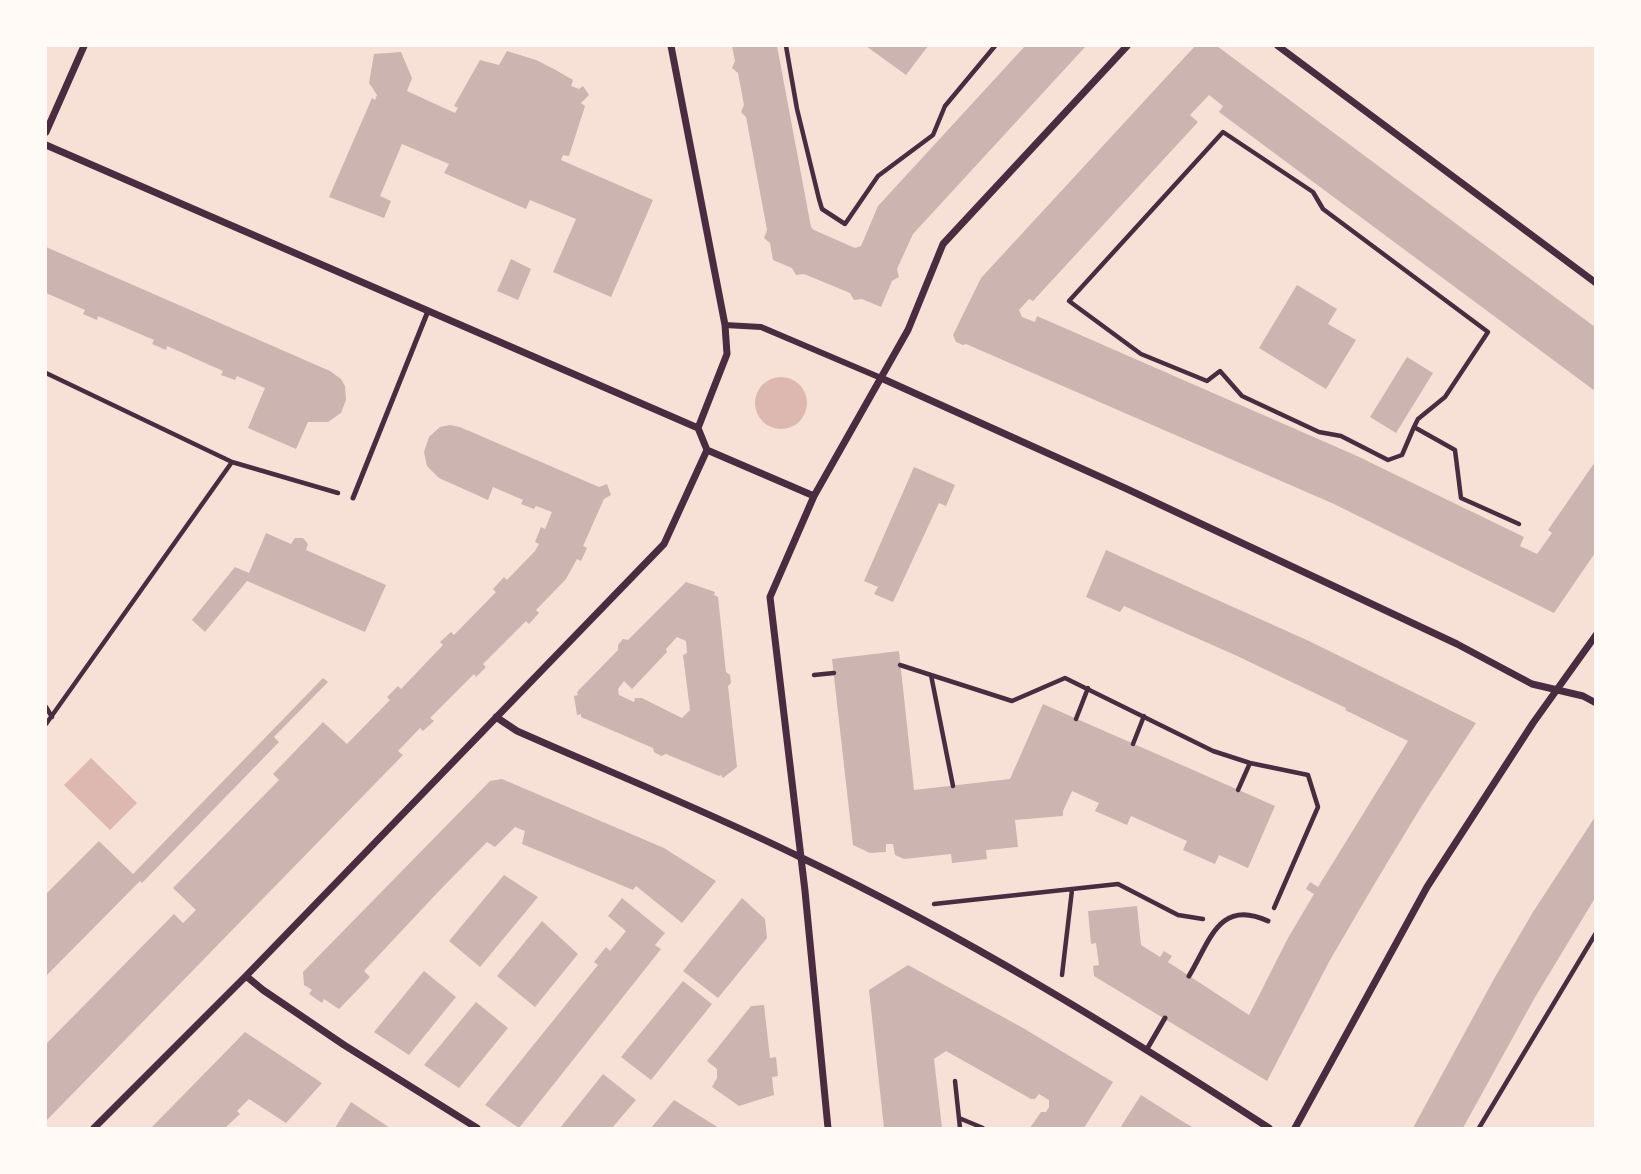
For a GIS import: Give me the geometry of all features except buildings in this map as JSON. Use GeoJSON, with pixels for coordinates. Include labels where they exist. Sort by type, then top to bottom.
{"type":"FeatureCollection","features":[{"type":"Feature","properties":{"kind":"street"},"geometry":{"type":"LineString","coordinates":[[46,132],[84,46]]}},
{"type":"Feature","properties":{"kind":"street"},"geometry":{"type":"LineString","coordinates":[[671,46],[725,325],[727,354],[698,428],[707,450],[814,496]]}},
{"type":"Feature","properties":{"kind":"street"},"geometry":{"type":"LineString","coordinates":[[828,1129],[770,597],[814,496],[911,321],[943,244],[1127,46]]}},
{"type":"Feature","properties":{"kind":"street"},"geometry":{"type":"LineString","coordinates":[[1278,46],[1595,283]]}},
{"type":"Feature","properties":{"kind":"street"},"geometry":{"type":"LineString","coordinates":[[46,145],[698,428]]}},
{"type":"Feature","properties":{"kind":"street"},"geometry":{"type":"LineString","coordinates":[[725,325],[761,327],[881,379],[1127,489],[1457,644],[1532,684],[1583,696],[1595,703]]}},
{"type":"Feature","properties":{"kind":"street"},"geometry":{"type":"LineString","coordinates":[[94,1129],[664,544],[707,450]]}},
{"type":"Feature","properties":{"kind":"street"},"geometry":{"type":"LineString","coordinates":[[1294,1129],[1426,887],[1533,723],[1595,635]]}},
{"type":"Feature","properties":{"kind":"street"},"geometry":{"type":"LineString","coordinates":[[496,717],[517,731],[800,856],[922,919],[1055,993],[1269,1129]]}},
{"type":"Feature","properties":{"kind":"street"},"geometry":{"type":"LineString","coordinates":[[246,976],[344,1045],[477,1129]]}},
{"type":"Feature","properties":{"kind":"lane"},"geometry":{"type":"LineString","coordinates":[[353,498],[428,311]]}},
{"type":"Feature","properties":{"kind":"lane"},"geometry":{"type":"LineString","coordinates":[[1189,976],[1221,921],[1233,914],[1246,914],[1268,921]]}},
{"type":"Feature","properties":{"kind":"lane"},"geometry":{"type":"LineString","coordinates":[[1147,1049],[1165,1018]]}},
{"type":"Feature","properties":{"kind":"path"},"geometry":{"type":"LineString","coordinates":[[786,46],[797,109],[822,209],[845,224],[878,176],[933,135],[945,106],[995,46]]}},
{"type":"Feature","properties":{"kind":"path"},"geometry":{"type":"LineString","coordinates":[[1223,132],[1313,192],[1323,209],[1488,331],[1445,397],[1418,419],[1414,427],[1402,455],[1388,460],[1340,436],[1319,432],[1242,396],[1220,370],[1207,382],[1141,354],[1069,301],[1223,132]]}},
{"type":"Feature","properties":{"kind":"path"},"geometry":{"type":"LineString","coordinates":[[46,373],[232,461],[353,498]]}},
{"type":"Feature","properties":{"kind":"path"},"geometry":{"type":"LineString","coordinates":[[1414,427],[1455,450],[1461,498],[1519,524]]}},
{"type":"Feature","properties":{"kind":"path"},"geometry":{"type":"LineString","coordinates":[[46,724],[232,461]]}},
{"type":"Feature","properties":{"kind":"path"},"geometry":{"type":"LineString","coordinates":[[900,665],[1012,701],[1065,678],[1213,751],[1308,775],[1318,807],[1268,921]]}},
{"type":"Feature","properties":{"kind":"path"},"geometry":{"type":"LineString","coordinates":[[814,675],[834,673]]}},
{"type":"Feature","properties":{"kind":"path"},"geometry":{"type":"LineString","coordinates":[[931,675],[953,786]]}},
{"type":"Feature","properties":{"kind":"path"},"geometry":{"type":"LineString","coordinates":[[1076,719],[1088,688]]}},
{"type":"Feature","properties":{"kind":"path"},"geometry":{"type":"LineString","coordinates":[[46,707],[52,717]]}},
{"type":"Feature","properties":{"kind":"path"},"geometry":{"type":"LineString","coordinates":[[1133,744],[1144,716]]}},
{"type":"Feature","properties":{"kind":"path"},"geometry":{"type":"LineString","coordinates":[[1238,790],[1250,762]]}},
{"type":"Feature","properties":{"kind":"path"},"geometry":{"type":"LineString","coordinates":[[934,904],[1118,884],[1178,915],[1221,921]]}},
{"type":"Feature","properties":{"kind":"path"},"geometry":{"type":"LineString","coordinates":[[1062,975],[1072,890]]}},
{"type":"Feature","properties":{"kind":"path"},"geometry":{"type":"LineString","coordinates":[[1479,1129],[1595,933]]}},
{"type":"Feature","properties":{"kind":"path"},"geometry":{"type":"LineString","coordinates":[[955,1081],[960,1129]]}},
{"type":"Feature","properties":{"kind":"path"},"geometry":{"type":"LineString","coordinates":[[959,1118],[983,1129]]}},
{"type":"Feature","properties":{"kind":"shaded area"},"geometry":{"type":"Polygon","coordinates":[[[781,377],[791,379],[799,385],[805,393],[805,413],[799,421],[791,427],[781,429],[771,427],[763,421],[757,413],[755,403],[757,393],[763,385],[771,379],[781,377]]]}},
{"type":"Feature","properties":{"kind":"shaded area"},"geometry":{"type":"Polygon","coordinates":[[[91,758],[137,803],[110,830],[64,785],[91,758]]]}}]}
